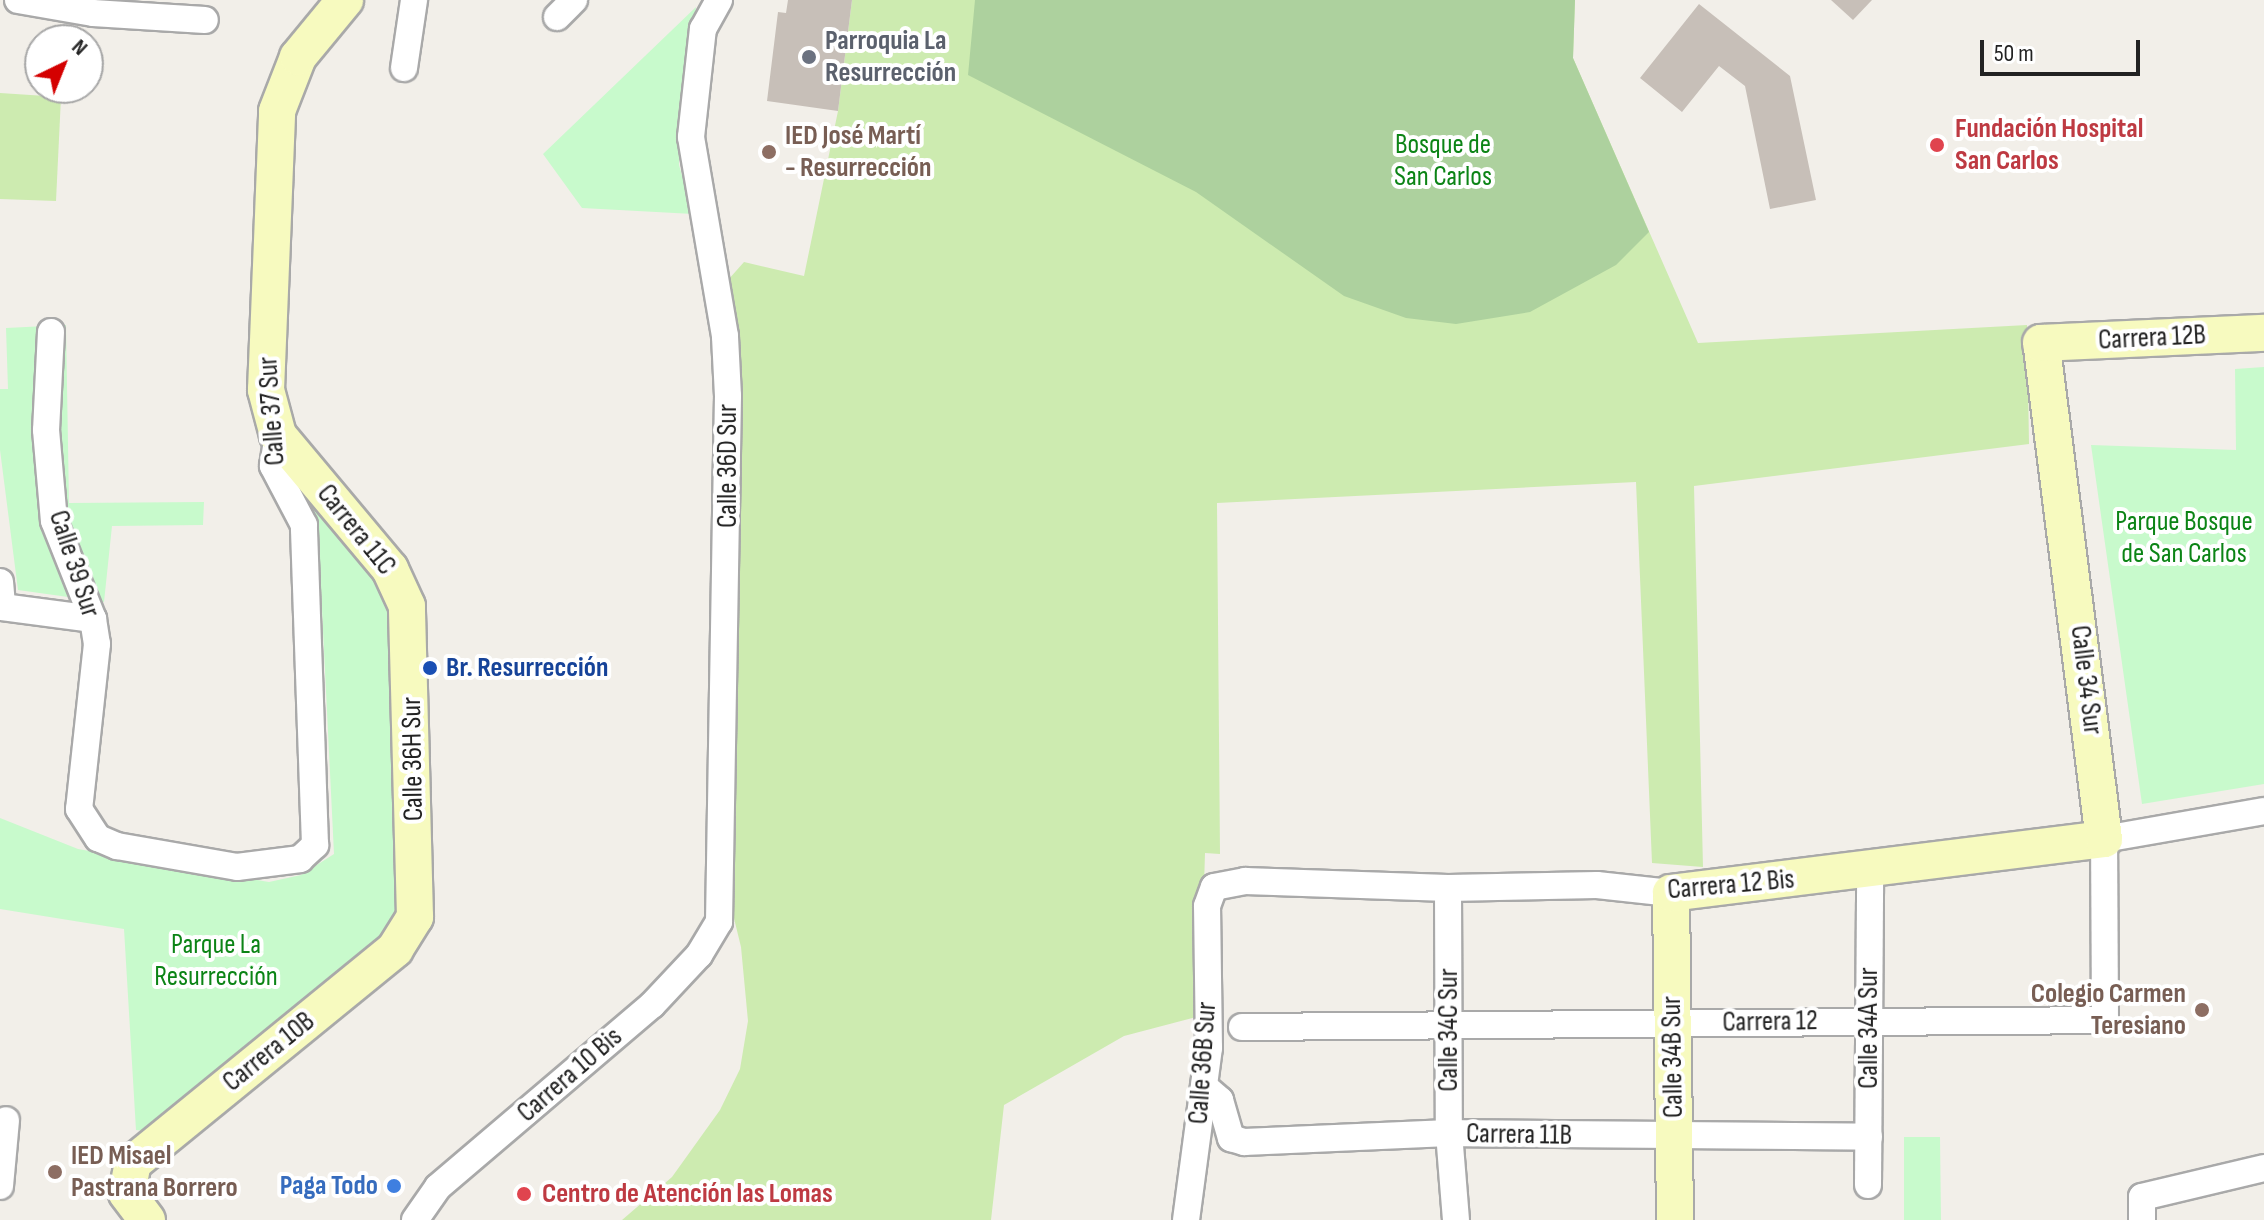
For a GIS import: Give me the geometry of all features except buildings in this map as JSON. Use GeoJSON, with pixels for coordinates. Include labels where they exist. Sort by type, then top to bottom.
{"type":"FeatureCollection","features":[{"type":"Feature","properties":{"kind":"street"},"geometry":{"type":"LineString","coordinates":[[18,0],[100,6],[205,20]]}},
{"type":"Feature","properties":{"kind":"street","name":"Calle 37 Sur"},"geometry":{"type":"LineString","coordinates":[[98,838],[139,854],[237,867],[300,859],[318,837],[305,540],[302,518],[273,466],[278,435],[266,390],[273,132],[283,92],[309,40],[345,0]]}},
{"type":"Feature","properties":{"kind":"street"},"geometry":{"type":"LineString","coordinates":[[404,68],[414,0]]}},
{"type":"Feature","properties":{"kind":"street","name":"Calle 36D Sur"},"geometry":{"type":"LineString","coordinates":[[714,6],[691,137],[725,336],[728,396],[719,922]]}},
{"type":"Feature","properties":{"kind":"street","name":"Calle 39 Sur"},"geometry":{"type":"LineString","coordinates":[[51,332],[46,430],[54,521],[93,619],[95,672],[79,809],[98,838]]}},
{"type":"Feature","properties":{"kind":"street","name":"Carrera 12B"},"geometry":{"type":"LineString","coordinates":[[2041,343],[2264,333]]}},
{"type":"Feature","properties":{"kind":"street","name":"Calle 34 Sur"},"geometry":{"type":"LineString","coordinates":[[2041,343],[2104,839],[2105,1020]]}},
{"type":"Feature","properties":{"kind":"street","name":"Carrera 11C"},"geometry":{"type":"LineString","coordinates":[[278,435],[390,569],[402,591]]}},
{"type":"Feature","properties":{"kind":"street","name":"Calle 36H Sur"},"geometry":{"type":"LineString","coordinates":[[402,591],[409,620],[412,928]]}},
{"type":"Feature","properties":{"kind":"street"},"geometry":{"type":"LineString","coordinates":[[1,594],[93,619]]}},
{"type":"Feature","properties":{"kind":"street","name":"Carrera 12 Bis"},"geometry":{"type":"LineString","coordinates":[[1207,906],[1214,887],[1245,881],[1448,888],[1597,885],[1671,893],[1870,872],[2104,839],[2264,811]]}},
{"type":"Feature","properties":{"kind":"street","name":"Calle 34A Sur"},"geometry":{"type":"LineString","coordinates":[[1868,1185],[1870,872]]}},
{"type":"Feature","properties":{"kind":"street","name":"Calle 34C Sur"},"geometry":{"type":"LineString","coordinates":[[1448,888],[1451,1025],[1449,1133],[1456,1220]]}},
{"type":"Feature","properties":{"kind":"street","name":"Calle 34B Sur"},"geometry":{"type":"LineString","coordinates":[[1671,893],[1675,1220]]}},
{"type":"Feature","properties":{"kind":"street","name":"Calle 36B Sur"},"geometry":{"type":"LineString","coordinates":[[1186,1220],[1205,1087],[1210,1026],[1207,906]]}},
{"type":"Feature","properties":{"kind":"street","name":"Carrera 10 Bis"},"geometry":{"type":"LineString","coordinates":[[415,1220],[438,1187],[652,1005],[699,955],[719,922]]}},
{"type":"Feature","properties":{"kind":"street","name":"Carrera 10B"},"geometry":{"type":"LineString","coordinates":[[147,1220],[127,1193],[127,1177],[139,1157],[395,949],[412,928]]}},
{"type":"Feature","properties":{"kind":"street","name":"Carrera 12"},"geometry":{"type":"LineString","coordinates":[[1242,1027],[2105,1020]]}},
{"type":"Feature","properties":{"kind":"street","name":"Carrera 11B"},"geometry":{"type":"LineString","coordinates":[[1205,1087],[1220,1100],[1237,1141],[1449,1133],[1674,1139],[1869,1137]]}},
{"type":"Feature","properties":{"kind":"street"},"geometry":{"type":"LineString","coordinates":[[0,1186],[6,1120]]}},
{"type":"Feature","properties":{"kind":"street"},"geometry":{"type":"LineString","coordinates":[[2142,1209],[2264,1168]]}},
{"type":"Feature","properties":{"kind":"green space"},"geometry":{"type":"Polygon","coordinates":[[[852,0],[1575,0],[1573,58],[1698,343],[2027,325],[2029,444],[1694,486],[1703,867],[1652,863],[1636,482],[1217,503],[1220,854],[1205,853],[1200,1016],[1124,1036],[1004,1105],[991,1220],[622,1220],[672,1177],[720,1110],[740,1069],[748,1021],[741,947],[731,906],[728,280],[744,262],[804,276],[838,111],[852,0]]]}},
{"type":"Feature","properties":{"kind":"green space","name":"Bosque de San Carlos"},"geometry":{"type":"Polygon","coordinates":[[[975,0],[1575,0],[1573,58],[1649,232],[1616,265],[1530,312],[1456,324],[1406,318],[1344,296],[1196,192],[968,75],[975,0]]]}},
{"type":"Feature","properties":{"kind":"green space"},"geometry":{"type":"Polygon","coordinates":[[[696,7],[679,133],[679,165],[693,214],[582,208],[543,154],[696,7]]]}},
{"type":"Feature","properties":{"kind":"green space"},"geometry":{"type":"Polygon","coordinates":[[[0,93],[24,95],[24,104],[61,104],[56,201],[0,199],[0,93]]]}},
{"type":"Feature","properties":{"kind":"green space"},"geometry":{"type":"Polygon","coordinates":[[[66,325],[69,503],[204,502],[203,525],[112,526],[104,602],[18,590],[0,450],[0,389],[8,389],[6,328],[66,325]]]}},
{"type":"Feature","properties":{"kind":"green space","name":"Parque Bosque de San Carlos"},"geometry":{"type":"Polygon","coordinates":[[[2264,367],[2264,784],[2142,804],[2091,445],[2236,450],[2235,369],[2264,367]]]}},
{"type":"Feature","properties":{"kind":"green space","name":"Parque La Resurrección"},"geometry":{"type":"Polygon","coordinates":[[[308,497],[391,587],[399,903],[391,927],[378,944],[145,1131],[136,1130],[124,929],[0,909],[0,818],[78,849],[269,882],[301,875],[334,854],[318,528],[308,497]]]}},
{"type":"Feature","properties":{"kind":"green space"},"geometry":{"type":"Polygon","coordinates":[[[1904,1137],[1940,1137],[1941,1220],[1904,1220],[1904,1137]]]}},
{"type":"Feature","properties":{"kind":"place","name":"Parroquia La Resurrección"},"geometry":{"type":"Point","coordinates":[809,57]}},
{"type":"Feature","properties":{"kind":"place","name":"Fundación Hospital San Carlos"},"geometry":{"type":"Point","coordinates":[1937,145]}},
{"type":"Feature","properties":{"kind":"place","name":"IED José Martí - Resurrección"},"geometry":{"type":"Point","coordinates":[769,152]}},
{"type":"Feature","properties":{"kind":"place","name":"Br. Resurrección"},"geometry":{"type":"Point","coordinates":[430,668]}},
{"type":"Feature","properties":{"kind":"place","name":"Colegio Carmen Teresiano"},"geometry":{"type":"Point","coordinates":[2202,1010]}},
{"type":"Feature","properties":{"kind":"place","name":"IED Misael Pastrana Borrero"},"geometry":{"type":"Point","coordinates":[55,1172]}},
{"type":"Feature","properties":{"kind":"place","name":"Paga Todo"},"geometry":{"type":"Point","coordinates":[394,1186]}},
{"type":"Feature","properties":{"kind":"place","name":"Centro de Atención las Lomas"},"geometry":{"type":"Point","coordinates":[524,1194]}}]}
